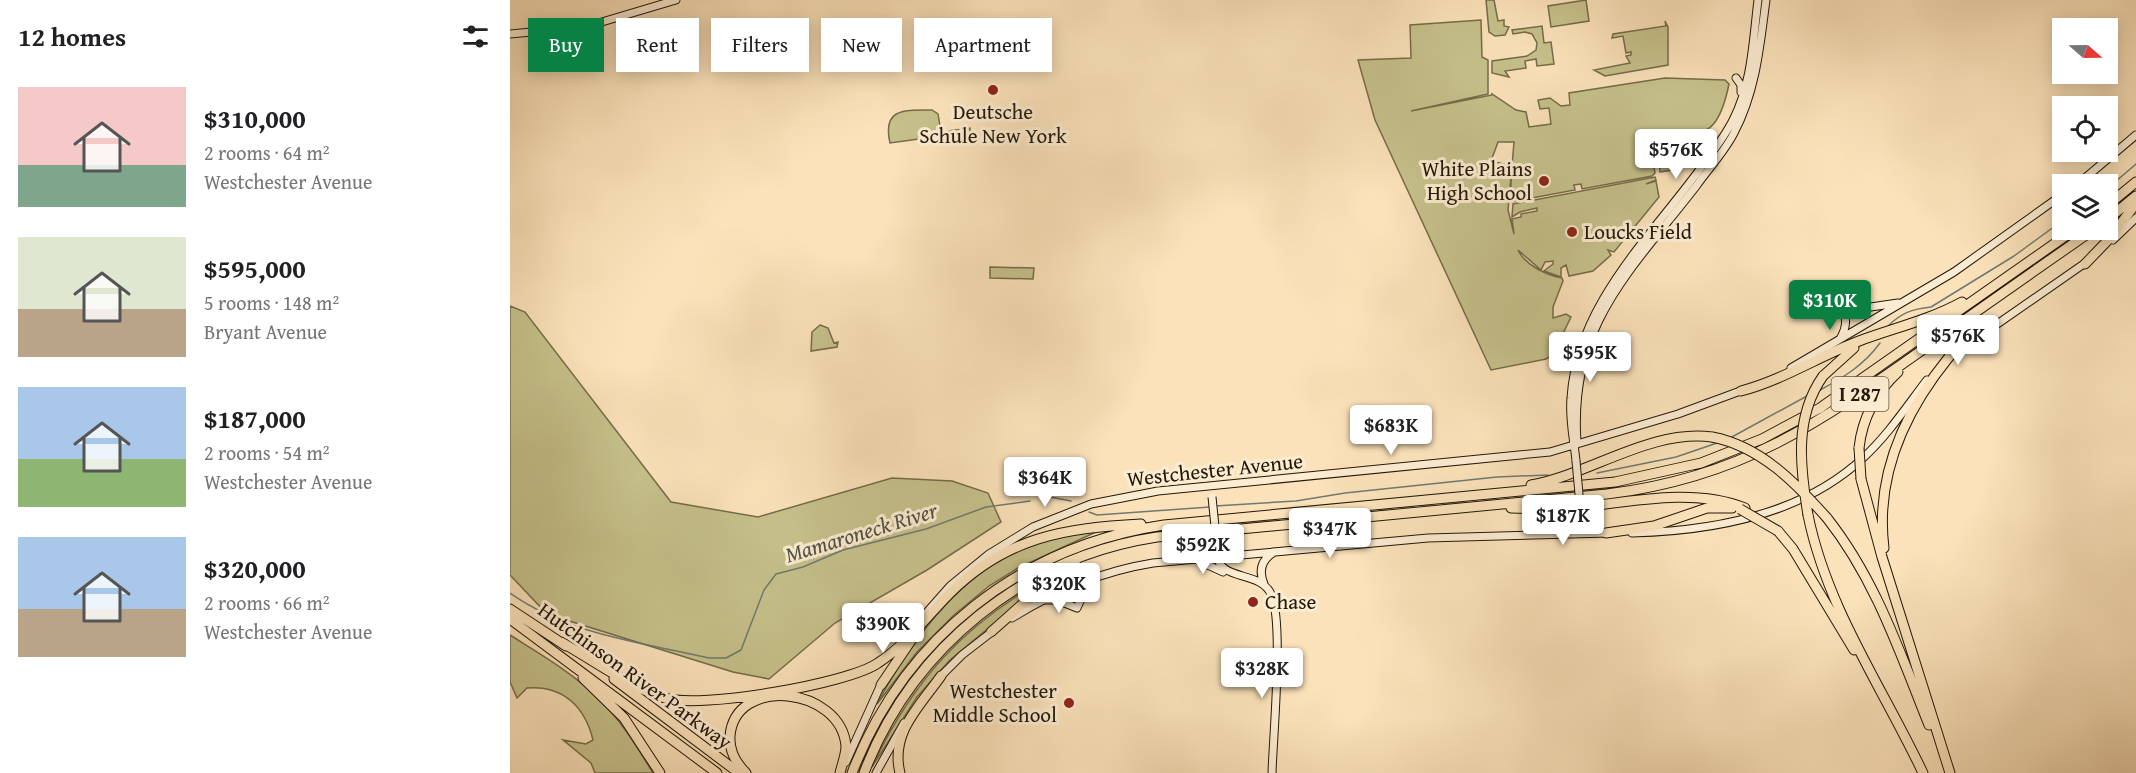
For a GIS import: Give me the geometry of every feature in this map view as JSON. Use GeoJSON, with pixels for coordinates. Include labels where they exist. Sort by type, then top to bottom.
{"type":"FeatureCollection","features":[{"type":"Feature","properties":{"kind":"highway"},"geometry":{"type":"LineString","coordinates":[[2118,197],[2136,182]]}},
{"type":"Feature","properties":{"kind":"highway"},"geometry":{"type":"LineString","coordinates":[[2118,211],[2136,196]]}},
{"type":"Feature","properties":{"kind":"highway"},"geometry":{"type":"LineString","coordinates":[[2085,264],[2112,236],[2136,203]]}},
{"type":"Feature","properties":{"kind":"highway","name":"I 287"},"geometry":{"type":"LineString","coordinates":[[852,773],[876,721],[908,671],[948,628],[987,595],[1037,564],[1092,541],[1149,527],[1630,480],[1687,467],[1736,451],[1777,432],[1826,404],[2060,240]]}},
{"type":"Feature","properties":{"kind":"highway","name":"I 287"},"geometry":{"type":"LineString","coordinates":[[864,773],[882,732],[905,694],[933,659],[986,609],[1022,585],[1060,565],[1108,548],[1171,535],[1622,492],[1678,481],[1714,470],[1763,451],[1808,428],[2079,240]]}},
{"type":"Feature","properties":{"kind":"highway"},"geometry":{"type":"LineString","coordinates":[[1741,391],[1769,383],[1860,341],[1946,311],[2006,278]]}},
{"type":"Feature","properties":{"kind":"highway"},"geometry":{"type":"LineString","coordinates":[[1900,328],[1855,347],[1837,360],[1823,376],[1810,400],[1802,428],[1803,472],[1808,515],[1828,585],[1923,773]]}},
{"type":"Feature","properties":{"kind":"highway"},"geometry":{"type":"LineString","coordinates":[[1934,341],[1893,377],[1879,394],[1866,419],[1859,448],[1861,479],[1950,773]]}},
{"type":"Feature","properties":{"kind":"highway"},"geometry":{"type":"LineString","coordinates":[[1887,568],[1882,511],[1892,459],[1914,405],[1949,357]]}},
{"type":"Feature","properties":{"kind":"highway"},"geometry":{"type":"LineString","coordinates":[[1471,496],[1560,479],[1667,440],[1691,436],[1712,437],[1736,443],[1762,457],[1797,487],[1827,518],[1851,551],[1875,593],[1950,773]]}},
{"type":"Feature","properties":{"kind":"highway"},"geometry":{"type":"LineString","coordinates":[[1469,507],[1561,509],[1692,498],[1722,500],[1742,508],[1778,531],[1793,549],[1873,678]]}},
{"type":"Feature","properties":{"kind":"highway"},"geometry":{"type":"LineString","coordinates":[[1606,533],[1654,526],[1711,507],[1742,508]]}},
{"type":"Feature","properties":{"kind":"highway"},"geometry":{"type":"LineString","coordinates":[[558,647],[650,693],[672,700],[692,702],[847,678],[879,663],[982,565],[1027,541],[1081,529],[1200,522]]}},
{"type":"Feature","properties":{"kind":"highway"},"geometry":{"type":"LineString","coordinates":[[991,632],[1066,570],[1108,548]]}},
{"type":"Feature","properties":{"kind":"highway","name":"Hutchinson River Parkway"},"geometry":{"type":"LineString","coordinates":[[510,609],[717,773]]}},
{"type":"Feature","properties":{"kind":"highway"},"geometry":{"type":"LineString","coordinates":[[881,685],[931,614]]}},
{"type":"Feature","properties":{"kind":"highway","name":"Hutchinson River Parkway"},"geometry":{"type":"LineString","coordinates":[[510,619],[634,693],[739,773]]}},
{"type":"Feature","properties":{"kind":"highway"},"geometry":{"type":"LineString","coordinates":[[558,647],[618,711],[660,773]]}},
{"type":"Feature","properties":{"kind":"highway"},"geometry":{"type":"LineString","coordinates":[[900,773],[897,751],[902,733],[940,676]]}},
{"type":"Feature","properties":{"kind":"highway"},"geometry":{"type":"LineString","coordinates":[[746,773],[736,762],[731,749],[730,736],[734,722],[741,711],[752,702],[778,696],[808,700],[833,717],[842,731],[845,745],[841,773]]}},
{"type":"Feature","properties":{"kind":"main road"},"geometry":{"type":"LineString","coordinates":[[510,34],[585,27],[676,0]]}},
{"type":"Feature","properties":{"kind":"main road"},"geometry":{"type":"LineString","coordinates":[[1575,446],[1572,442],[1570,422],[1572,386],[1579,353],[1589,326],[1610,288],[1719,144],[1733,121],[1746,88],[1758,0]]}},
{"type":"Feature","properties":{"kind":"main road"},"geometry":{"type":"LineString","coordinates":[[1581,531],[1575,446],[1577,387],[1590,336],[1607,304],[1733,136],[1748,102],[1756,75],[1766,0]]}},
{"type":"Feature","properties":{"kind":"main road"},"geometry":{"type":"LineString","coordinates":[[1719,144],[1742,91],[1742,85],[1736,78]]}},
{"type":"Feature","properties":{"kind":"main road"},"geometry":{"type":"LineString","coordinates":[[2090,174],[2136,135]]}},
{"type":"Feature","properties":{"kind":"main road","name":"Westchester Avenue"},"geometry":{"type":"LineString","coordinates":[[909,636],[923,616],[956,581],[989,554],[1029,530],[1098,502],[1137,494],[1211,486],[1528,456],[1575,446],[1741,391],[1839,340],[1909,299],[1967,263],[2052,202]]}},
{"type":"Feature","properties":{"kind":"main road"},"geometry":{"type":"LineString","coordinates":[[876,773],[900,729],[940,676],[991,632],[1042,600],[1097,577],[1169,561],[1461,536],[1581,531],[1606,533],[1673,531],[1718,525],[1768,512],[1809,494],[1841,475],[1864,457],[1949,357],[2085,264],[2136,219]]}},
{"type":"Feature","properties":{"kind":"main road"},"geometry":{"type":"LineString","coordinates":[[1839,340],[1845,329],[1846,317],[1834,299],[1859,309],[1909,299]]}},
{"type":"Feature","properties":{"kind":"main road"},"geometry":{"type":"LineString","coordinates":[[1576,434],[1591,441]]}},
{"type":"Feature","properties":{"kind":"main road"},"geometry":{"type":"LineString","coordinates":[[1211,486],[1217,556],[1222,568],[1252,577],[1264,584]]}},
{"type":"Feature","properties":{"kind":"main road"},"geometry":{"type":"LineString","coordinates":[[1272,773],[1276,611],[1273,597],[1260,573],[1262,564],[1277,552]]}},
{"type":"Feature","properties":{"kind":"main road"},"geometry":{"type":"LineString","coordinates":[[1169,561],[1203,561],[1224,573],[1236,573]]}},
{"type":"Feature","properties":{"kind":"main road"},"geometry":{"type":"LineString","coordinates":[[1042,600],[1053,600],[1077,608],[1086,588],[1097,577]]}},
{"type":"Feature","properties":{"kind":"main road"},"geometry":{"type":"LineString","coordinates":[[841,773],[881,685],[909,636]]}},
{"type":"Feature","properties":{"kind":"shaded area"},"geometry":{"type":"Polygon","coordinates":[[[1486,0],[1494,0],[1498,21],[1504,20],[1504,26],[1509,27],[1505,35],[1495,36],[1489,32],[1486,0]]]}},
{"type":"Feature","properties":{"kind":"shaded area"},"geometry":{"type":"Polygon","coordinates":[[[1586,0],[1589,21],[1551,27],[1548,6],[1586,0]]]}},
{"type":"Feature","properties":{"kind":"shaded area","name":"White Plains High School"},"geometry":{"type":"Polygon","coordinates":[[[1481,20],[1482,57],[1488,60],[1488,94],[1411,111],[1492,94],[1516,110],[1526,112],[1529,127],[1551,124],[1549,108],[1540,109],[1538,100],[1550,98],[1561,106],[1570,105],[1569,93],[1665,78],[1725,80],[1729,84],[1719,116],[1712,125],[1694,135],[1650,144],[1655,173],[1652,176],[1582,189],[1581,184],[1574,185],[1575,190],[1510,202],[1512,166],[1508,210],[1514,234],[1512,219],[1521,217],[1521,214],[1537,211],[1537,208],[1520,212],[1512,217],[1513,204],[1655,177],[1656,180],[1646,184],[1656,181],[1659,197],[1614,252],[1608,250],[1611,255],[1593,271],[1569,276],[1566,265],[1561,268],[1561,277],[1544,271],[1553,264],[1553,261],[1545,262],[1541,270],[1518,250],[1531,265],[1543,272],[1562,278],[1563,281],[1553,307],[1553,318],[1566,314],[1571,317],[1553,354],[1546,359],[1491,370],[1375,120],[1358,60],[1411,58],[1410,25],[1481,20]],[[1498,142],[1491,161],[1512,166],[1514,142],[1498,142]]]}},
{"type":"Feature","properties":{"kind":"shaded area"},"geometry":{"type":"Polygon","coordinates":[[[1665,21],[1668,27],[1668,65],[1605,76],[1594,70],[1630,63],[1626,56],[1631,55],[1631,52],[1626,53],[1623,36],[1612,38],[1613,34],[1666,26],[1665,21]]]}},
{"type":"Feature","properties":{"kind":"shaded area"},"geometry":{"type":"Polygon","coordinates":[[[1542,26],[1544,43],[1551,42],[1554,64],[1537,66],[1536,59],[1525,61],[1526,68],[1505,71],[1509,77],[1492,73],[1492,61],[1527,56],[1536,50],[1537,43],[1532,34],[1525,32],[1513,34],[1512,30],[1542,26]]]}},
{"type":"Feature","properties":{"kind":"shaded area"},"geometry":{"type":"Polygon","coordinates":[[[932,110],[938,114],[941,132],[970,128],[970,132],[890,143],[888,132],[892,117],[904,111],[932,110]]]}},
{"type":"Feature","properties":{"kind":"shaded area"},"geometry":{"type":"Polygon","coordinates":[[[1698,139],[1698,145],[1680,169],[1660,172],[1658,147],[1698,139]]]}},
{"type":"Feature","properties":{"kind":"shaded area"},"geometry":{"type":"Polygon","coordinates":[[[990,267],[1034,268],[1033,279],[990,278],[990,267]]]}},
{"type":"Feature","properties":{"kind":"shaded area"},"geometry":{"type":"Polygon","coordinates":[[[510,306],[525,312],[671,502],[758,517],[892,478],[952,481],[988,493],[1001,522],[927,570],[835,623],[769,679],[733,672],[547,614],[510,575],[510,306]]]}},
{"type":"Feature","properties":{"kind":"shaded area"},"geometry":{"type":"Polygon","coordinates":[[[820,325],[828,328],[834,343],[838,342],[837,347],[811,351],[812,332],[820,325]]]}},
{"type":"Feature","properties":{"kind":"shaded area"},"geometry":{"type":"Polygon","coordinates":[[[1096,532],[1018,568],[989,586],[954,615],[917,652],[877,704],[915,642],[938,613],[964,587],[992,565],[1024,547],[1058,536],[1096,532]]]}},
{"type":"Feature","properties":{"kind":"shaded area"},"geometry":{"type":"Polygon","coordinates":[[[1047,578],[950,660],[917,697],[872,767],[905,708],[943,658],[990,615],[1047,578]]]}},
{"type":"Feature","properties":{"kind":"shaded area"},"geometry":{"type":"Polygon","coordinates":[[[510,635],[567,672],[598,698],[621,724],[653,773],[595,773],[591,763],[563,740],[586,744],[593,740],[584,718],[570,700],[562,694],[540,688],[527,688],[517,698],[510,682],[510,635]]]}},
{"type":"Feature","properties":{"kind":"waterway","name":"Mamaroneck River"},"geometry":{"type":"LineString","coordinates":[[2118,179],[2136,164]]}},
{"type":"Feature","properties":{"kind":"waterway","name":"Mamaroneck River"},"geometry":{"type":"LineString","coordinates":[[1888,326],[1907,312],[1931,307],[2014,256],[2052,228]]}},
{"type":"Feature","properties":{"kind":"waterway","name":"Mamaroneck River"},"geometry":{"type":"LineString","coordinates":[[1820,390],[1853,370],[1880,343]]}},
{"type":"Feature","properties":{"kind":"waterway","name":"Mamaroneck River"},"geometry":{"type":"LineString","coordinates":[[1730,438],[1807,396]]}},
{"type":"Feature","properties":{"kind":"waterway","name":"Mamaroneck River"},"geometry":{"type":"LineString","coordinates":[[1597,473],[1676,457],[1720,442]]}},
{"type":"Feature","properties":{"kind":"waterway","name":"Mamaroneck River"},"geometry":{"type":"LineString","coordinates":[[1215,506],[1296,501],[1345,493],[1497,477],[1548,475]]}},
{"type":"Feature","properties":{"kind":"waterway","name":"Mamaroneck River"},"geometry":{"type":"LineString","coordinates":[[1050,497],[1071,501]]}},
{"type":"Feature","properties":{"kind":"waterway","name":"Mamaroneck River"},"geometry":{"type":"LineString","coordinates":[[510,593],[557,619],[581,628],[709,658],[726,658],[741,650],[764,590],[776,574],[803,567],[843,550],[926,529],[986,507],[1030,501]]}},
{"type":"Feature","properties":{"kind":"waterway","name":"Mamaroneck River"},"geometry":{"type":"LineString","coordinates":[[1089,512],[1097,515],[1210,507]]}},
{"type":"Feature","properties":{"kind":"place","name":"Deutsche Schule New York"},"geometry":{"type":"Point","coordinates":[993,90]}},
{"type":"Feature","properties":{"kind":"place","name":"White Plains High School"},"geometry":{"type":"Point","coordinates":[1544,181]}},
{"type":"Feature","properties":{"kind":"place","name":"Loucks Field"},"geometry":{"type":"Point","coordinates":[1572,232]}},
{"type":"Feature","properties":{"kind":"place","name":"Chase"},"geometry":{"type":"Point","coordinates":[1253,602]}},
{"type":"Feature","properties":{"kind":"place","name":"Westchester Middle School"},"geometry":{"type":"Point","coordinates":[1069,703]}}]}
